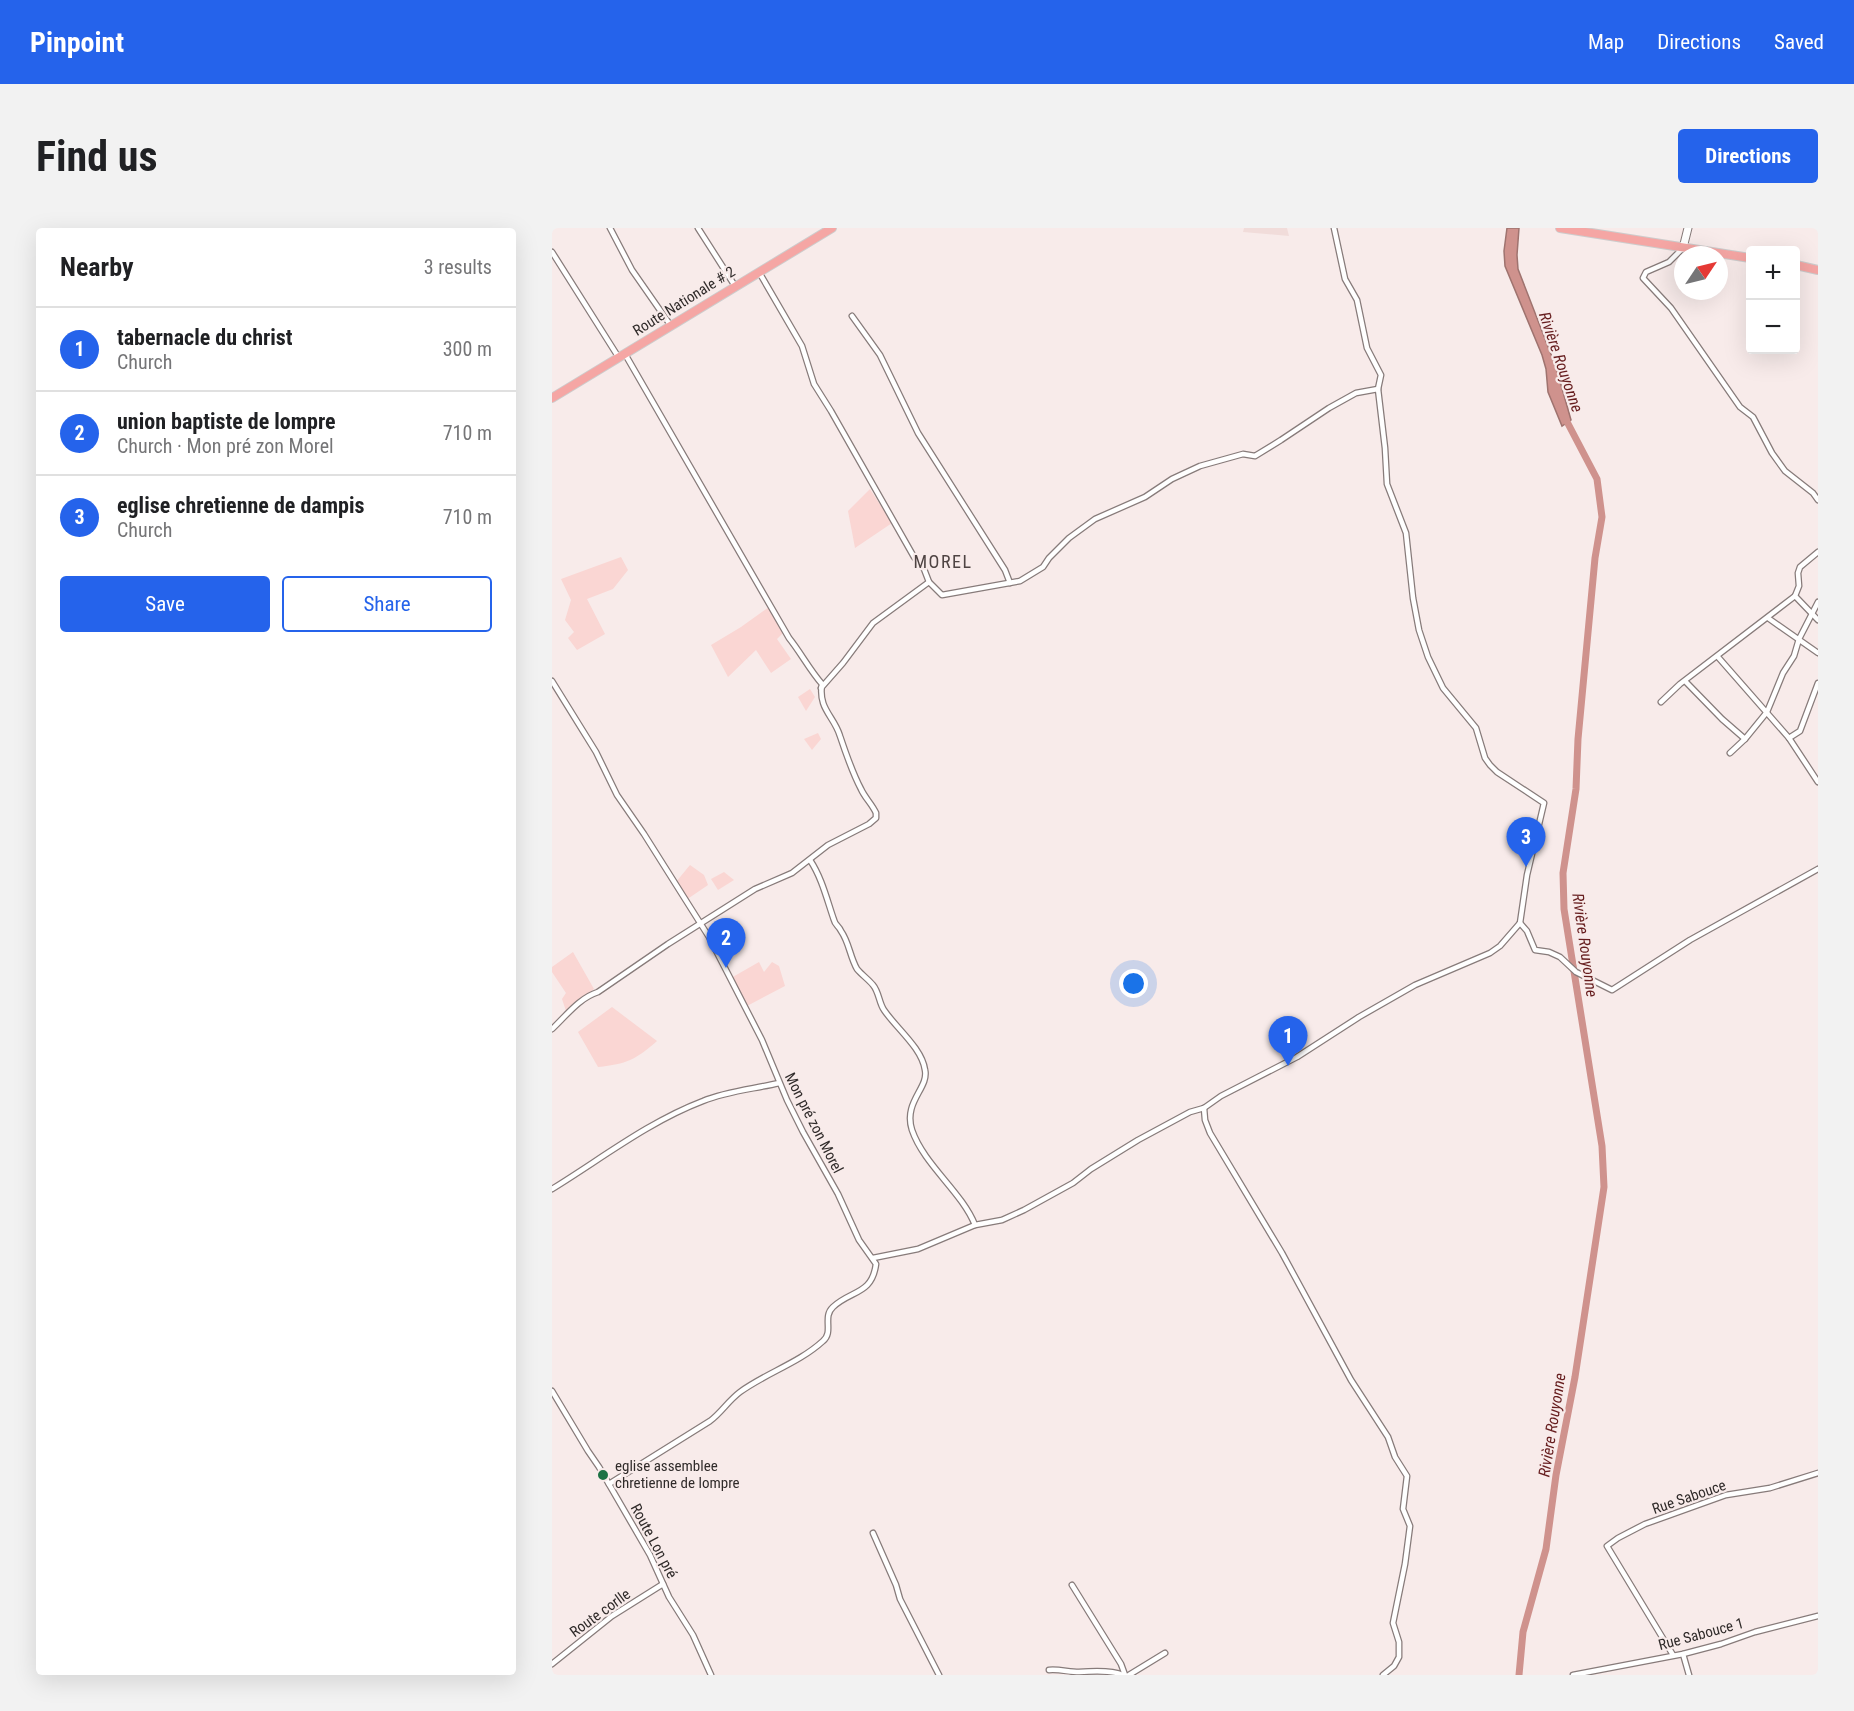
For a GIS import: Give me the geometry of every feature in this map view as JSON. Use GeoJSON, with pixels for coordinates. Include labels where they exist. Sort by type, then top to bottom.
{"type":"FeatureCollection","features":[{"type":"Feature","properties":{"kind":"main road","name":"Route Nationale # 2"},"geometry":{"type":"LineString","coordinates":[[552,398],[831,228]]}},
{"type":"Feature","properties":{"kind":"main road"},"geometry":{"type":"LineString","coordinates":[[1560,228],[1674,247]]}},
{"type":"Feature","properties":{"kind":"main road"},"geometry":{"type":"LineString","coordinates":[[1728,255],[1746,257]]}},
{"type":"Feature","properties":{"kind":"main road"},"geometry":{"type":"LineString","coordinates":[[1800,267],[1818,270]]}},
{"type":"Feature","properties":{"kind":"street"},"geometry":{"type":"LineString","coordinates":[[610,228],[632,270],[671,326]]}},
{"type":"Feature","properties":{"kind":"street"},"geometry":{"type":"LineString","coordinates":[[698,228],[735,286]]}},
{"type":"Feature","properties":{"kind":"street"},"geometry":{"type":"LineString","coordinates":[[609,1484],[720,1414],[738,1393],[824,1341],[828,1332],[829,1312],[833,1307],[855,1295],[875,1276],[876,1264],[873,1258],[918,1249],[975,1225],[1002,1220],[1024,1210],[1073,1183],[1090,1169],[1148,1134],[1190,1112],[1204,1108],[1221,1096],[1297,1057],[1359,1017],[1415,985],[1490,953],[1500,946],[1520,923],[1527,875],[1544,802],[1497,772],[1485,758],[1476,728],[1443,688],[1428,657],[1419,630],[1413,598],[1406,533],[1387,484],[1378,389],[1381,375],[1367,348],[1357,300],[1345,279],[1334,228]]}},
{"type":"Feature","properties":{"kind":"street"},"geometry":{"type":"LineString","coordinates":[[1684,246],[1688,228]]}},
{"type":"Feature","properties":{"kind":"street"},"geometry":{"type":"LineString","coordinates":[[552,252],[622,356],[789,638],[808,668],[822,684],[820,696],[825,709],[840,735],[861,790],[876,813],[876,818],[869,824],[828,845],[792,873],[754,889],[598,992],[590,994],[552,1029]]}},
{"type":"Feature","properties":{"kind":"street"},"geometry":{"type":"LineString","coordinates":[[1674,257],[1669,262],[1646,272],[1643,278],[1671,308],[1740,407],[1753,417],[1772,453],[1785,471],[1816,492],[1818,500]]}},
{"type":"Feature","properties":{"kind":"street"},"geometry":{"type":"LineString","coordinates":[[758,271],[802,346],[814,384],[914,557],[924,568],[929,582],[942,595],[1020,581],[1043,567],[1069,538],[1095,519],[1145,497],[1172,479],[1200,466],[1243,454],[1255,456],[1356,393],[1378,389]]}},
{"type":"Feature","properties":{"kind":"street"},"geometry":{"type":"LineString","coordinates":[[852,316],[880,355],[918,433],[1005,570],[1010,584]]}},
{"type":"Feature","properties":{"kind":"street"},"geometry":{"type":"LineString","coordinates":[[1661,702],[1795,596],[1799,586],[1800,567],[1818,552]]}},
{"type":"Feature","properties":{"kind":"street"},"geometry":{"type":"LineString","coordinates":[[821,688],[873,623],[929,582]]}},
{"type":"Feature","properties":{"kind":"street"},"geometry":{"type":"LineString","coordinates":[[1795,596],[1818,620]]}},
{"type":"Feature","properties":{"kind":"street"},"geometry":{"type":"LineString","coordinates":[[1730,753],[1767,712],[1783,673],[1794,656],[1799,639],[1818,602]]}},
{"type":"Feature","properties":{"kind":"street"},"geometry":{"type":"LineString","coordinates":[[1767,618],[1818,652]]}},
{"type":"Feature","properties":{"kind":"street"},"geometry":{"type":"LineString","coordinates":[[1718,657],[1789,738],[1818,782]]}},
{"type":"Feature","properties":{"kind":"street","name":"Mon pré zon Morel"},"geometry":{"type":"LineString","coordinates":[[552,681],[596,752],[617,795],[645,834],[739,993],[803,1132],[837,1194],[853,1229],[873,1258]]}},
{"type":"Feature","properties":{"kind":"street"},"geometry":{"type":"LineString","coordinates":[[1685,681],[1745,739]]}},
{"type":"Feature","properties":{"kind":"street"},"geometry":{"type":"LineString","coordinates":[[1789,738],[1800,730],[1818,683]]}},
{"type":"Feature","properties":{"kind":"street"},"geometry":{"type":"LineString","coordinates":[[810,860],[816,870],[835,924],[842,931],[858,969],[874,986],[883,1009],[909,1040],[922,1061],[926,1071],[924,1082],[911,1110],[913,1132],[942,1178],[971,1214],[975,1225]]}},
{"type":"Feature","properties":{"kind":"street"},"geometry":{"type":"LineString","coordinates":[[1520,923],[1527,931],[1535,950],[1549,952],[1560,957],[1576,972],[1612,990],[1690,940],[1790,882],[1818,869]]}},
{"type":"Feature","properties":{"kind":"street"},"geometry":{"type":"LineString","coordinates":[[552,1189],[617,1145],[701,1101],[722,1094],[779,1083]]}},
{"type":"Feature","properties":{"kind":"street"},"geometry":{"type":"LineString","coordinates":[[1204,1108],[1205,1120],[1210,1132],[1287,1262],[1351,1380],[1388,1437],[1395,1457],[1407,1476],[1403,1509],[1410,1526],[1393,1623],[1399,1658],[1394,1666],[1383,1675]]}},
{"type":"Feature","properties":{"kind":"street","name":"Route Lon pré"},"geometry":{"type":"LineString","coordinates":[[552,1391],[650,1554],[663,1584],[693,1635],[711,1675]]}},
{"type":"Feature","properties":{"kind":"street","name":"Rue Sabouce"},"geometry":{"type":"LineString","coordinates":[[1673,1655],[1607,1546],[1645,1524],[1726,1495],[1770,1488],[1818,1473]]}},
{"type":"Feature","properties":{"kind":"street"},"geometry":{"type":"LineString","coordinates":[[873,1533],[900,1599],[939,1675]]}},
{"type":"Feature","properties":{"kind":"street","name":"Route corlle"},"geometry":{"type":"LineString","coordinates":[[552,1664],[612,1616],[663,1584]]}},
{"type":"Feature","properties":{"kind":"street"},"geometry":{"type":"LineString","coordinates":[[1072,1585],[1126,1675]]}},
{"type":"Feature","properties":{"kind":"street","name":"Rue Sabouce 1"},"geometry":{"type":"LineString","coordinates":[[1573,1675],[1683,1654],[1818,1616]]}},
{"type":"Feature","properties":{"kind":"street"},"geometry":{"type":"LineString","coordinates":[[1049,1670],[1077,1672],[1088,1670],[1126,1675],[1165,1653]]}},
{"type":"Feature","properties":{"kind":"street"},"geometry":{"type":"LineString","coordinates":[[1683,1654],[1689,1675]]}},
{"type":"Feature","properties":{"kind":"shaded area"},"geometry":{"type":"Polygon","coordinates":[[[1244,228],[1287,228],[1289,236],[1243,232],[1244,228]]]}},
{"type":"Feature","properties":{"kind":"shaded area"},"geometry":{"type":"Polygon","coordinates":[[[1507,228],[1519,228],[1518,269],[1556,367],[1571,420],[1562,426],[1548,392],[1542,355],[1505,266],[1507,228]]]}},
{"type":"Feature","properties":{"kind":"shaded area"},"geometry":{"type":"Polygon","coordinates":[[[870,489],[892,523],[855,548],[848,511],[870,489]]]}},
{"type":"Feature","properties":{"kind":"shaded area"},"geometry":{"type":"Polygon","coordinates":[[[621,557],[628,570],[613,589],[587,599],[605,634],[577,650],[568,638],[574,632],[565,620],[571,600],[561,579],[621,557]]]}},
{"type":"Feature","properties":{"kind":"shaded area"},"geometry":{"type":"Polygon","coordinates":[[[769,607],[784,632],[777,639],[791,659],[771,673],[756,650],[728,677],[711,645],[769,607]]]}},
{"type":"Feature","properties":{"kind":"shaded area"},"geometry":{"type":"Polygon","coordinates":[[[810,689],[815,697],[806,711],[798,697],[810,689]]]}},
{"type":"Feature","properties":{"kind":"shaded area"},"geometry":{"type":"Polygon","coordinates":[[[818,733],[821,739],[812,750],[804,739],[818,733]]]}},
{"type":"Feature","properties":{"kind":"shaded area"},"geometry":{"type":"Polygon","coordinates":[[[690,865],[704,875],[708,885],[686,900],[676,882],[690,865]]]}},
{"type":"Feature","properties":{"kind":"shaded area"},"geometry":{"type":"Polygon","coordinates":[[[724,872],[734,880],[718,890],[711,879],[724,872]]]}},
{"type":"Feature","properties":{"kind":"shaded area"},"geometry":{"type":"Polygon","coordinates":[[[573,952],[594,989],[566,1011],[562,999],[566,993],[552,972],[552,967],[573,952]]]}},
{"type":"Feature","properties":{"kind":"shaded area"},"geometry":{"type":"Polygon","coordinates":[[[759,962],[764,972],[772,962],[779,966],[785,986],[747,1006],[731,978],[759,962]]]}},
{"type":"Feature","properties":{"kind":"shaded area"},"geometry":{"type":"Polygon","coordinates":[[[612,1007],[657,1041],[630,1060],[598,1067],[578,1032],[612,1007]]]}},
{"type":"Feature","properties":{"kind":"waterway","name":"Rivière Rouyonne"},"geometry":{"type":"LineString","coordinates":[[1519,1675],[1523,1632],[1546,1549],[1556,1475],[1575,1377],[1604,1187],[1602,1146],[1564,909],[1563,873],[1576,789],[1578,739],[1595,558],[1602,517],[1597,479],[1564,416]]}},
{"type":"Feature","properties":{"kind":"place","name":"eglise chretienne de dampis"},"geometry":{"type":"Point","coordinates":[1526,867]}},
{"type":"Feature","properties":{"kind":"place","name":"union baptiste de lompre"},"geometry":{"type":"Point","coordinates":[726,968]}},
{"type":"Feature","properties":{"kind":"place","name":"tabernacle du christ"},"geometry":{"type":"Point","coordinates":[1288,1066]}},
{"type":"Feature","properties":{"kind":"place","name":"eglise assemblee chretienne de lompre"},"geometry":{"type":"Point","coordinates":[603,1475]}},
{"type":"Feature","properties":{"kind":"district","name":"MOREL"},"geometry":{"type":"Point","coordinates":[943,561]}}]}
